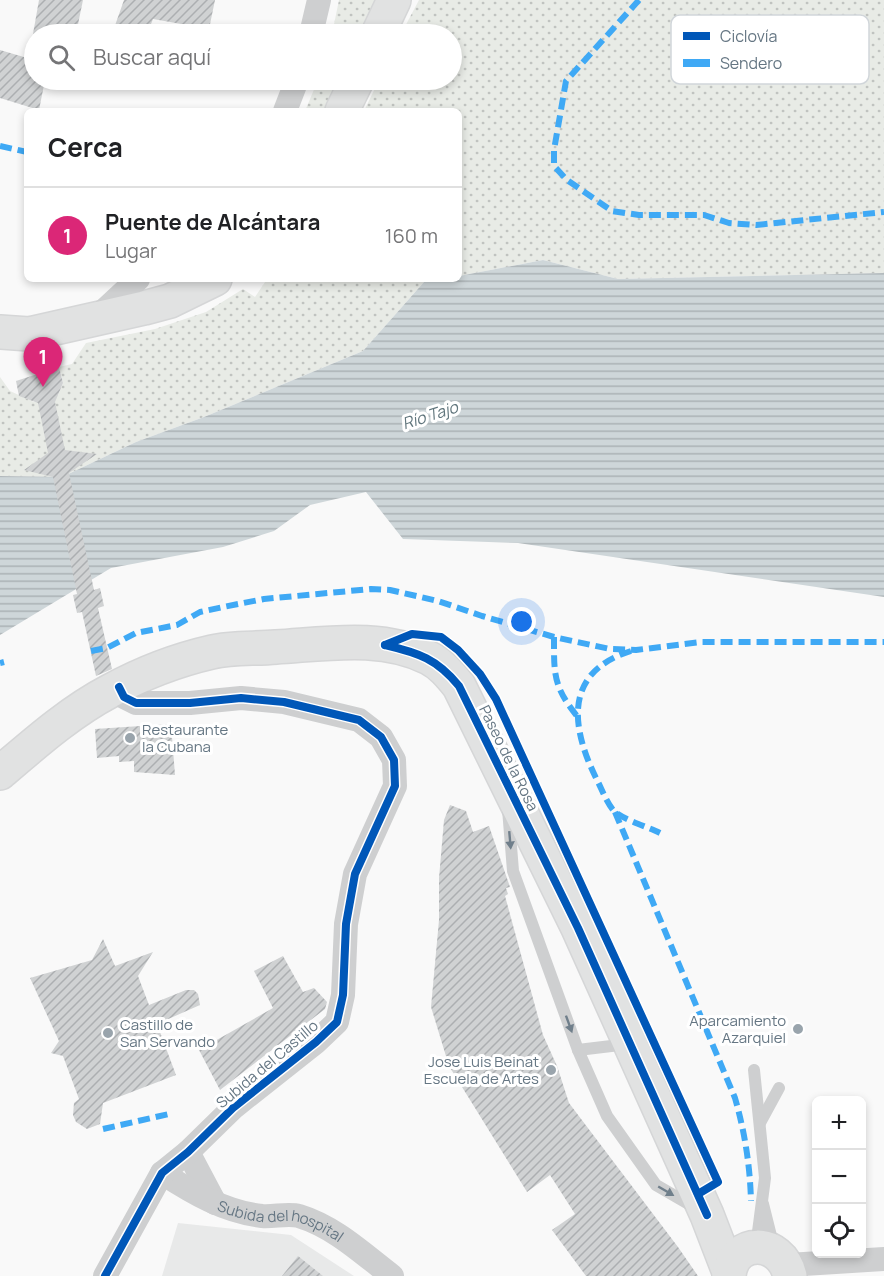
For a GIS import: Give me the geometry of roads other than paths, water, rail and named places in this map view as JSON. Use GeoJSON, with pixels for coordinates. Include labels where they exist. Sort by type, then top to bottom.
{"type":"FeatureCollection","features":[{"type":"Feature","properties":{"kind":"main road"},"geometry":{"type":"LineString","coordinates":[[383,24],[394,0]]}},
{"type":"Feature","properties":{"kind":"main road"},"geometry":{"type":"LineString","coordinates":[[343,108],[352,90]]}},
{"type":"Feature","properties":{"kind":"main road"},"geometry":{"type":"LineString","coordinates":[[10,337],[94,320],[170,301],[209,282]]}},
{"type":"Feature","properties":{"kind":"main road","name":"Paseo de la Rosa"},"geometry":{"type":"LineString","coordinates":[[0,773],[59,725],[109,691],[162,667],[214,651],[353,642],[385,645],[430,658],[446,670],[459,686],[578,928],[707,1215],[729,1274]]}},
{"type":"Feature","properties":{"kind":"main road","name":"Paseo de la Rosa"},"geometry":{"type":"LineString","coordinates":[[707,1215],[772,1257]]}},
{"type":"Feature","properties":{"kind":"main road","name":"Paseo de la Rosa"},"geometry":{"type":"LineString","coordinates":[[729,1274],[737,1256],[772,1257]]}},
{"type":"Feature","properties":{"kind":"street"},"geometry":{"type":"LineString","coordinates":[[313,24],[319,0]]}},
{"type":"Feature","properties":{"kind":"street"},"geometry":{"type":"LineString","coordinates":[[286,108],[293,90]]}},
{"type":"Feature","properties":{"kind":"street"},"geometry":{"type":"LineString","coordinates":[[94,320],[135,282]]}},
{"type":"Feature","properties":{"kind":"street","name":"Subida del Castillo"},"geometry":{"type":"LineString","coordinates":[[119,687],[124,697],[136,703],[190,703],[241,698],[284,702],[359,720],[381,737],[394,760],[394,786],[355,874],[346,924],[343,995],[337,1022],[234,1107],[188,1152],[162,1173]]}},
{"type":"Feature","properties":{"kind":"street","name":"Subida del hospital"},"geometry":{"type":"LineString","coordinates":[[188,1152],[215,1203],[245,1213],[264,1216],[298,1215],[340,1235],[392,1276]]}},
{"type":"Feature","properties":{"kind":"street"},"geometry":{"type":"LineString","coordinates":[[105,1276],[162,1173],[196,1195],[215,1203]]}},
{"type":"Feature","properties":{"kind":"street"},"geometry":{"type":"LineString","coordinates":[[772,1257],[884,1259]]}},
{"type":"Feature","properties":{"kind":"lane"},"geometry":{"type":"LineString","coordinates":[[506,781],[513,871],[578,1050],[607,1116],[656,1185],[707,1215]]}},
{"type":"Feature","properties":{"kind":"lane"},"geometry":{"type":"LineString","coordinates":[[578,1050],[631,1044]]}},
{"type":"Feature","properties":{"kind":"lane"},"geometry":{"type":"LineString","coordinates":[[754,1070],[765,1178],[758,1222],[772,1257]]}},
{"type":"Feature","properties":{"kind":"lane"},"geometry":{"type":"LineString","coordinates":[[760,1123],[779,1088]]}},
{"type":"Feature","properties":{"kind":"lane"},"geometry":{"type":"LineString","coordinates":[[762,1200],[772,1257]]}},
{"type":"Feature","properties":{"kind":"water","name":"Río Tajo"},"geometry":{"type":"Polygon","coordinates":[[[543,260],[618,279],[884,273],[884,597],[518,543],[403,539],[366,492],[310,505],[274,531],[223,547],[111,568],[0,635],[0,476],[62,477],[136,442],[204,417],[363,351],[424,282],[462,282],[462,275],[543,260]]]}},
{"type":"Feature","properties":{"kind":"place","name":"Puente de Alcántara"},"geometry":{"type":"Point","coordinates":[43,387]}},
{"type":"Feature","properties":{"kind":"place","name":"Restaurante la Cubana"},"geometry":{"type":"Point","coordinates":[130,738]}},
{"type":"Feature","properties":{"kind":"place","name":"Aparcamiento Azarquiel"},"geometry":{"type":"Point","coordinates":[798,1029]}},
{"type":"Feature","properties":{"kind":"place","name":"Castillo de San Servando"},"geometry":{"type":"Point","coordinates":[108,1033]}},
{"type":"Feature","properties":{"kind":"place","name":"Jose Luis Beinat Escuela de Artes"},"geometry":{"type":"Point","coordinates":[551,1070]}}]}
